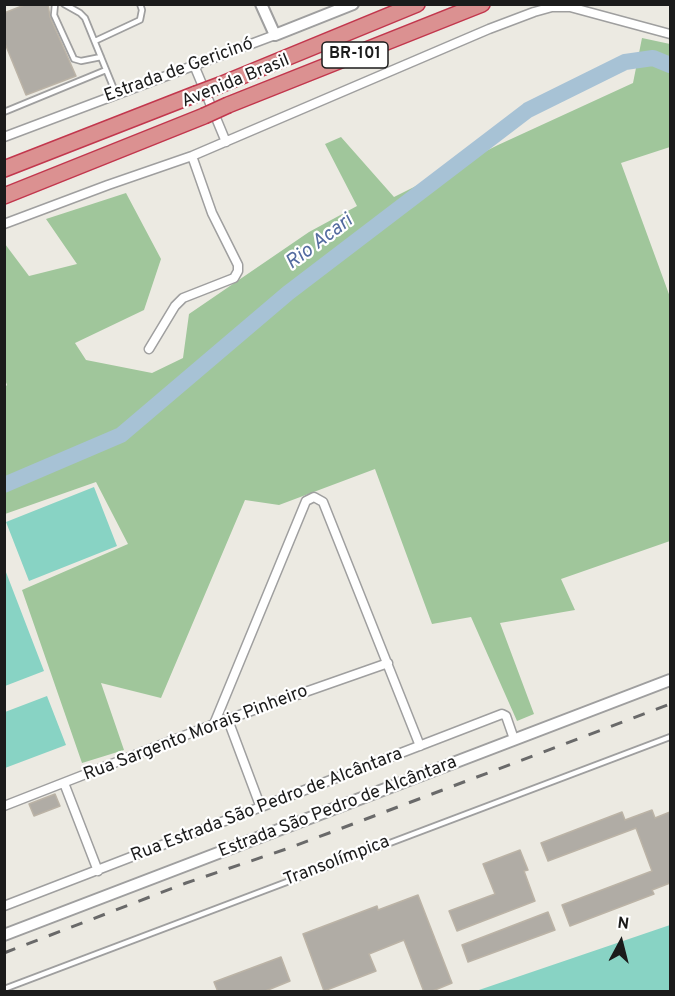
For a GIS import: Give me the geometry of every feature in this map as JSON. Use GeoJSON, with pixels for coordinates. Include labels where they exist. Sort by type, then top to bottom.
{"type":"FeatureCollection","features":[{"type":"Feature","properties":{"kind":"highway","name":"Avenida Brasil"},"geometry":{"type":"LineString","coordinates":[[4,169],[220,85],[417,4]]}},
{"type":"Feature","properties":{"kind":"highway","name":"Avenida Brasil"},"geometry":{"type":"LineString","coordinates":[[4,196],[482,4]]}},
{"type":"Feature","properties":{"kind":"street"},"geometry":{"type":"LineString","coordinates":[[261,4],[274,35]]}},
{"type":"Feature","properties":{"kind":"street","name":"Estrada de Gericinó"},"geometry":{"type":"LineString","coordinates":[[4,137],[353,4]]}},
{"type":"Feature","properties":{"kind":"street"},"geometry":{"type":"LineString","coordinates":[[4,224],[192,156],[489,29],[543,9],[570,7],[670,34]]}},
{"type":"Feature","properties":{"kind":"street"},"geometry":{"type":"LineString","coordinates":[[194,64],[226,142]]}},
{"type":"Feature","properties":{"kind":"street"},"geometry":{"type":"LineString","coordinates":[[149,349],[175,306],[183,298],[234,278],[238,271],[238,265],[212,213],[192,156]]}},
{"type":"Feature","properties":{"kind":"street"},"geometry":{"type":"LineString","coordinates":[[214,724],[306,501],[314,497],[323,502],[420,746]]}},
{"type":"Feature","properties":{"kind":"street","name":"Rua Sargento Morais Pinheiro"},"geometry":{"type":"LineString","coordinates":[[4,806],[214,724],[388,663]]}},
{"type":"Feature","properties":{"kind":"street","name":"Estrada São Pedro de Alcântara"},"geometry":{"type":"LineString","coordinates":[[4,935],[670,680]]}},
{"type":"Feature","properties":{"kind":"street","name":"Rua Estrada São Pedro de Alcântara"},"geometry":{"type":"LineString","coordinates":[[4,906],[98,872],[502,714],[506,716],[514,739]]}},
{"type":"Feature","properties":{"kind":"street"},"geometry":{"type":"LineString","coordinates":[[228,720],[261,808]]}},
{"type":"Feature","properties":{"kind":"street"},"geometry":{"type":"LineString","coordinates":[[64,783],[98,872]]}},
{"type":"Feature","properties":{"kind":"lane"},"geometry":{"type":"LineString","coordinates":[[55,4],[54,15],[74,59],[81,61],[101,57]]}},
{"type":"Feature","properties":{"kind":"lane"},"geometry":{"type":"LineString","coordinates":[[64,4],[82,15],[116,94]]}},
{"type":"Feature","properties":{"kind":"lane"},"geometry":{"type":"LineString","coordinates":[[95,41],[140,20],[142,10],[140,4]]}},
{"type":"Feature","properties":{"kind":"lane"},"geometry":{"type":"LineString","coordinates":[[4,112],[106,70]]}},
{"type":"Feature","properties":{"kind":"lane","name":"Transolímpica"},"geometry":{"type":"LineString","coordinates":[[4,989],[670,737]]}},
{"type":"Feature","properties":{"kind":"green space"},"geometry":{"type":"Polygon","coordinates":[[[642,38],[670,44],[670,147],[621,163],[670,297],[670,541],[561,579],[575,610],[500,623],[534,714],[517,721],[471,617],[432,624],[375,469],[279,505],[245,500],[161,698],[101,683],[124,750],[82,763],[22,590],[128,544],[96,482],[5,514],[4,388],[7,385],[4,377],[5,244],[29,276],[77,264],[46,219],[126,193],[161,259],[144,310],[75,343],[86,360],[152,373],[183,358],[189,314],[309,232],[357,206],[325,144],[341,137],[394,197],[498,145],[633,83],[642,38]]]}},
{"type":"Feature","properties":{"kind":"shaded area"},"geometry":{"type":"Polygon","coordinates":[[[94,487],[117,546],[29,581],[6,522],[94,487]]]}},
{"type":"Feature","properties":{"kind":"shaded area"},"geometry":{"type":"Polygon","coordinates":[[[4,567],[44,671],[5,686],[4,686],[4,567]]]}},
{"type":"Feature","properties":{"kind":"shaded area"},"geometry":{"type":"Polygon","coordinates":[[[47,696],[66,745],[5,768],[5,712],[47,696]]]}},
{"type":"Feature","properties":{"kind":"shaded area"},"geometry":{"type":"Polygon","coordinates":[[[670,925],[670,991],[476,991],[670,925]]]}},
{"type":"Feature","properties":{"kind":"building"},"geometry":{"type":"Polygon","coordinates":[[[27,4],[48,4],[50,17],[76,76],[26,95],[4,41],[4,13],[27,4]]]}},
{"type":"Feature","properties":{"kind":"building"},"geometry":{"type":"Polygon","coordinates":[[[55,794],[60,806],[34,816],[29,804],[55,794]]]}},
{"type":"Feature","properties":{"kind":"building"},"geometry":{"type":"Polygon","coordinates":[[[652,810],[655,818],[670,812],[670,883],[652,890],[654,894],[570,926],[562,905],[652,871],[636,828],[548,861],[541,843],[622,812],[625,820],[652,810]]]}},
{"type":"Feature","properties":{"kind":"building"},"geometry":{"type":"Polygon","coordinates":[[[520,850],[528,870],[524,871],[535,901],[457,931],[449,911],[495,894],[483,864],[520,850]]]}},
{"type":"Feature","properties":{"kind":"building"},"geometry":{"type":"Polygon","coordinates":[[[418,895],[452,983],[430,992],[424,992],[404,940],[369,954],[376,971],[324,991],[303,934],[377,906],[378,910],[418,895]]]}},
{"type":"Feature","properties":{"kind":"building"},"geometry":{"type":"Polygon","coordinates":[[[548,912],[555,930],[468,962],[462,945],[548,912]]]}},
{"type":"Feature","properties":{"kind":"building"},"geometry":{"type":"Polygon","coordinates":[[[281,957],[290,981],[263,992],[218,992],[214,982],[281,957]]]}},
{"type":"Feature","properties":{"kind":"waterway","name":"Rio Acari"},"geometry":{"type":"LineString","coordinates":[[4,485],[121,435],[288,293],[528,110],[625,62],[653,58],[670,65]]}},
{"type":"Feature","properties":{"kind":"railway"},"geometry":{"type":"LineString","coordinates":[[4,953],[186,883],[292,847],[670,704]]}}]}
